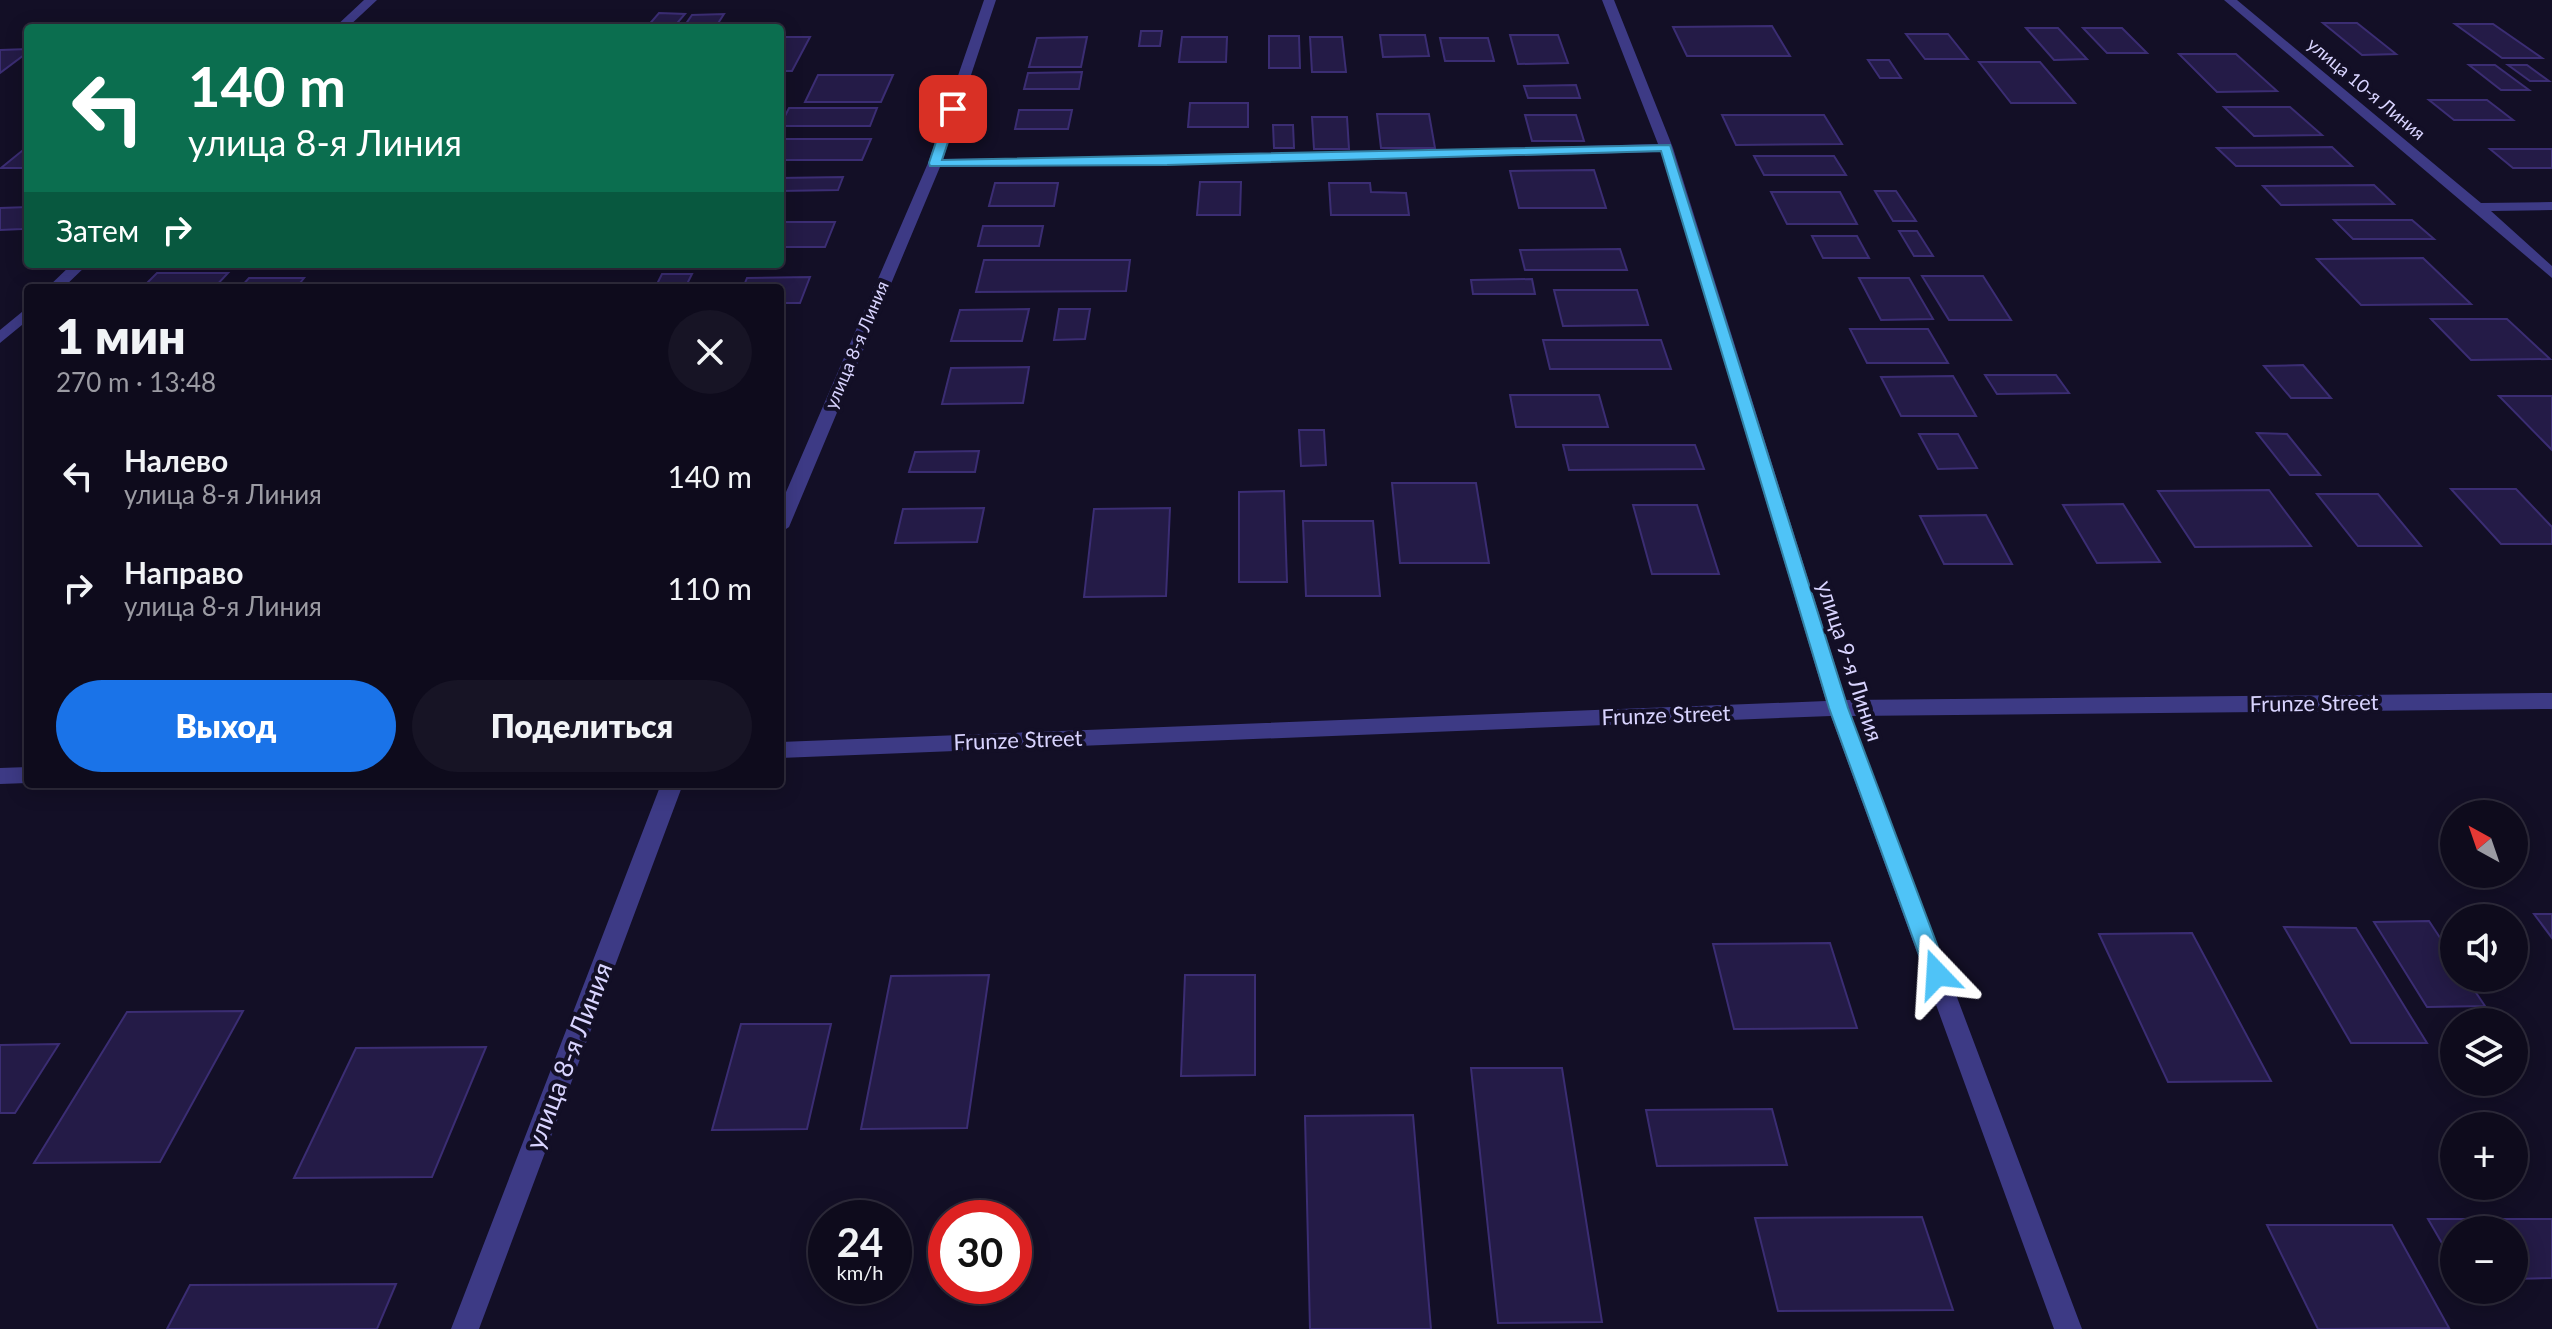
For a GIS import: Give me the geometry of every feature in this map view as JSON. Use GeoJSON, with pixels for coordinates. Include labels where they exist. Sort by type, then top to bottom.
{"type":"FeatureCollection","features":[{"type":"Feature","properties":{"kind":"street"},"geometry":{"type":"LineString","coordinates":[[344,24],[371,0]]}},
{"type":"Feature","properties":{"kind":"street","name":"улица 8-я Линия"},"geometry":{"type":"LineString","coordinates":[[784,518],[935,163],[990,0]]}},
{"type":"Feature","properties":{"kind":"street","name":"улица 9-я Линия"},"geometry":{"type":"LineString","coordinates":[[1608,0],[1666,148],[1838,708],[2068,1329]]}},
{"type":"Feature","properties":{"kind":"street","name":"улица 10-я Линия"},"geometry":{"type":"LineString","coordinates":[[2230,0],[2478,207],[2552,274]]}},
{"type":"Feature","properties":{"kind":"street"},"geometry":{"type":"LineString","coordinates":[[935,163],[1167,161],[1666,148]]}},
{"type":"Feature","properties":{"kind":"street"},"geometry":{"type":"LineString","coordinates":[[2478,207],[2552,206]]}},
{"type":"Feature","properties":{"kind":"street"},"geometry":{"type":"LineString","coordinates":[[58,284],[76,268]]}},
{"type":"Feature","properties":{"kind":"street"},"geometry":{"type":"LineString","coordinates":[[0,338],[24,316]]}},
{"type":"Feature","properties":{"kind":"street","name":"Frunze Street"},"geometry":{"type":"LineString","coordinates":[[784,750],[1838,708],[2552,701]]}},
{"type":"Feature","properties":{"kind":"street"},"geometry":{"type":"LineString","coordinates":[[0,776],[24,775]]}},
{"type":"Feature","properties":{"kind":"street","name":"улица 8-я Линия"},"geometry":{"type":"LineString","coordinates":[[465,1329],[670,788]]}},
{"type":"Feature","properties":{"kind":"building"},"geometry":{"type":"Polygon","coordinates":[[[659,13],[685,14],[676,24],[649,24],[659,13]]]}},
{"type":"Feature","properties":{"kind":"building"},"geometry":{"type":"Polygon","coordinates":[[[724,14],[718,24],[686,24],[692,15],[724,14]]]}},
{"type":"Feature","properties":{"kind":"building"},"geometry":{"type":"Polygon","coordinates":[[[2323,23],[2357,23],[2396,54],[2362,55],[2323,23]]]}},
{"type":"Feature","properties":{"kind":"building"},"geometry":{"type":"Polygon","coordinates":[[[2455,24],[2493,24],[2542,58],[2502,58],[2455,24]]]}},
{"type":"Feature","properties":{"kind":"building"},"geometry":{"type":"Polygon","coordinates":[[[1772,26],[1790,56],[1687,56],[1673,27],[1772,26]]]}},
{"type":"Feature","properties":{"kind":"building"},"geometry":{"type":"Polygon","coordinates":[[[2026,28],[2058,28],[2087,59],[2054,60],[2026,28]]]}},
{"type":"Feature","properties":{"kind":"building"},"geometry":{"type":"Polygon","coordinates":[[[2083,28],[2122,28],[2147,53],[2107,53],[2083,28]]]}},
{"type":"Feature","properties":{"kind":"building"},"geometry":{"type":"Polygon","coordinates":[[[1141,31],[1162,31],[1160,46],[1139,46],[1141,31]]]}},
{"type":"Feature","properties":{"kind":"building"},"geometry":{"type":"Polygon","coordinates":[[[1906,34],[1948,34],[1968,59],[1925,59],[1906,34]]]}},
{"type":"Feature","properties":{"kind":"building"},"geometry":{"type":"Polygon","coordinates":[[[1380,35],[1425,35],[1429,56],[1383,57],[1380,35]]]}},
{"type":"Feature","properties":{"kind":"building"},"geometry":{"type":"Polygon","coordinates":[[[1510,35],[1558,35],[1568,63],[1518,64],[1510,35]]]}},
{"type":"Feature","properties":{"kind":"building"},"geometry":{"type":"Polygon","coordinates":[[[1269,36],[1299,36],[1300,68],[1269,68],[1269,36]]]}},
{"type":"Feature","properties":{"kind":"building"},"geometry":{"type":"Polygon","coordinates":[[[784,37],[810,37],[792,71],[784,71],[784,37]]]}},
{"type":"Feature","properties":{"kind":"building"},"geometry":{"type":"Polygon","coordinates":[[[1087,37],[1081,67],[1029,67],[1037,38],[1087,37]]]}},
{"type":"Feature","properties":{"kind":"building"},"geometry":{"type":"Polygon","coordinates":[[[1182,37],[1227,37],[1226,62],[1179,62],[1182,37]]]}},
{"type":"Feature","properties":{"kind":"building"},"geometry":{"type":"Polygon","coordinates":[[[1310,37],[1342,37],[1346,72],[1312,72],[1310,37]]]}},
{"type":"Feature","properties":{"kind":"building"},"geometry":{"type":"Polygon","coordinates":[[[1440,38],[1488,38],[1494,61],[1445,61],[1440,38]]]}},
{"type":"Feature","properties":{"kind":"building"},"geometry":{"type":"Polygon","coordinates":[[[24,49],[24,55],[0,73],[0,50],[24,49]]]}},
{"type":"Feature","properties":{"kind":"building"},"geometry":{"type":"Polygon","coordinates":[[[2179,54],[2236,54],[2277,91],[2217,92],[2179,54]]]}},
{"type":"Feature","properties":{"kind":"building"},"geometry":{"type":"Polygon","coordinates":[[[1868,60],[1889,60],[1901,78],[1880,78],[1868,60]]]}},
{"type":"Feature","properties":{"kind":"building"},"geometry":{"type":"Polygon","coordinates":[[[1979,62],[2040,62],[2075,103],[2011,103],[1979,62]]]}},
{"type":"Feature","properties":{"kind":"building"},"geometry":{"type":"Polygon","coordinates":[[[2469,65],[2495,65],[2529,90],[2501,90],[2469,65]]]}},
{"type":"Feature","properties":{"kind":"building"},"geometry":{"type":"Polygon","coordinates":[[[2508,65],[2527,65],[2549,81],[2530,81],[2508,65]]]}},
{"type":"Feature","properties":{"kind":"building"},"geometry":{"type":"Polygon","coordinates":[[[1082,72],[1079,89],[1024,89],[1028,73],[1082,72]]]}},
{"type":"Feature","properties":{"kind":"building"},"geometry":{"type":"Polygon","coordinates":[[[818,75],[893,75],[881,102],[805,102],[818,75]]]}},
{"type":"Feature","properties":{"kind":"building"},"geometry":{"type":"Polygon","coordinates":[[[1576,85],[1580,98],[1528,98],[1524,86],[1576,85]]]}},
{"type":"Feature","properties":{"kind":"building"},"geometry":{"type":"Polygon","coordinates":[[[2429,100],[2487,100],[2513,120],[2454,120],[2429,100]]]}},
{"type":"Feature","properties":{"kind":"building"},"geometry":{"type":"Polygon","coordinates":[[[1190,103],[1248,103],[1248,127],[1188,127],[1190,103]]]}},
{"type":"Feature","properties":{"kind":"building"},"geometry":{"type":"Polygon","coordinates":[[[2224,107],[2290,107],[2322,135],[2254,136],[2224,107]]]}},
{"type":"Feature","properties":{"kind":"building"},"geometry":{"type":"Polygon","coordinates":[[[789,108],[877,108],[870,126],[784,126],[789,108]]]}},
{"type":"Feature","properties":{"kind":"building"},"geometry":{"type":"Polygon","coordinates":[[[1019,110],[1072,110],[1068,129],[1015,129],[1019,110]]]}},
{"type":"Feature","properties":{"kind":"building"},"geometry":{"type":"Polygon","coordinates":[[[1377,114],[1429,114],[1435,148],[1381,148],[1377,114]]]}},
{"type":"Feature","properties":{"kind":"building"},"geometry":{"type":"Polygon","coordinates":[[[1525,115],[1576,115],[1584,141],[1532,141],[1525,115]]]}},
{"type":"Feature","properties":{"kind":"building"},"geometry":{"type":"Polygon","coordinates":[[[1722,115],[1824,115],[1842,144],[1736,145],[1722,115]]]}},
{"type":"Feature","properties":{"kind":"building"},"geometry":{"type":"Polygon","coordinates":[[[1312,117],[1347,117],[1349,149],[1314,149],[1312,117]]]}},
{"type":"Feature","properties":{"kind":"building"},"geometry":{"type":"Polygon","coordinates":[[[1273,125],[1293,125],[1294,148],[1274,148],[1273,125]]]}},
{"type":"Feature","properties":{"kind":"building"},"geometry":{"type":"Polygon","coordinates":[[[784,139],[871,139],[862,160],[784,160],[784,139]]]}},
{"type":"Feature","properties":{"kind":"building"},"geometry":{"type":"Polygon","coordinates":[[[2332,147],[2352,166],[2236,166],[2217,148],[2332,147]]]}},
{"type":"Feature","properties":{"kind":"building"},"geometry":{"type":"Polygon","coordinates":[[[24,149],[24,168],[1,168],[24,149]]]}},
{"type":"Feature","properties":{"kind":"building"},"geometry":{"type":"Polygon","coordinates":[[[2490,149],[2552,149],[2552,168],[2513,168],[2490,149]]]}},
{"type":"Feature","properties":{"kind":"building"},"geometry":{"type":"Polygon","coordinates":[[[1754,156],[1834,156],[1846,175],[1764,175],[1754,156]]]}},
{"type":"Feature","properties":{"kind":"building"},"geometry":{"type":"Polygon","coordinates":[[[1594,170],[1606,208],[1519,208],[1510,171],[1594,170]]]}},
{"type":"Feature","properties":{"kind":"building"},"geometry":{"type":"Polygon","coordinates":[[[843,177],[838,190],[784,191],[784,178],[843,177]]]}},
{"type":"Feature","properties":{"kind":"building"},"geometry":{"type":"Polygon","coordinates":[[[1200,182],[1241,182],[1240,215],[1197,215],[1200,182]]]}},
{"type":"Feature","properties":{"kind":"building"},"geometry":{"type":"Polygon","coordinates":[[[995,183],[1058,183],[1054,206],[989,206],[995,183]]]}},
{"type":"Feature","properties":{"kind":"building"},"geometry":{"type":"Polygon","coordinates":[[[1329,183],[1370,183],[1371,192],[1406,193],[1409,215],[1331,215],[1329,183]]]}},
{"type":"Feature","properties":{"kind":"building"},"geometry":{"type":"Polygon","coordinates":[[[2374,185],[2394,204],[2281,205],[2263,186],[2374,185]]]}},
{"type":"Feature","properties":{"kind":"building"},"geometry":{"type":"Polygon","coordinates":[[[1875,191],[1896,191],[1916,221],[1893,221],[1875,191]]]}},
{"type":"Feature","properties":{"kind":"building"},"geometry":{"type":"Polygon","coordinates":[[[1771,192],[1840,192],[1857,224],[1787,224],[1771,192]]]}},
{"type":"Feature","properties":{"kind":"building"},"geometry":{"type":"Polygon","coordinates":[[[24,207],[24,227],[0,230],[0,208],[24,207]]]}},
{"type":"Feature","properties":{"kind":"building"},"geometry":{"type":"Polygon","coordinates":[[[2334,220],[2412,220],[2434,239],[2353,239],[2334,220]]]}},
{"type":"Feature","properties":{"kind":"building"},"geometry":{"type":"Polygon","coordinates":[[[784,222],[835,222],[825,247],[784,247],[784,222]]]}},
{"type":"Feature","properties":{"kind":"building"},"geometry":{"type":"Polygon","coordinates":[[[983,226],[1043,226],[1039,246],[978,246],[983,226]]]}},
{"type":"Feature","properties":{"kind":"building"},"geometry":{"type":"Polygon","coordinates":[[[1899,231],[1917,231],[1933,256],[1914,256],[1899,231]]]}},
{"type":"Feature","properties":{"kind":"building"},"geometry":{"type":"Polygon","coordinates":[[[1812,236],[1857,236],[1869,258],[1823,258],[1812,236]]]}},
{"type":"Feature","properties":{"kind":"building"},"geometry":{"type":"Polygon","coordinates":[[[1620,249],[1627,270],[1525,270],[1520,250],[1620,249]]]}},
{"type":"Feature","properties":{"kind":"building"},"geometry":{"type":"Polygon","coordinates":[[[2423,258],[2471,304],[2361,305],[2317,259],[2423,258]]]}},
{"type":"Feature","properties":{"kind":"building"},"geometry":{"type":"Polygon","coordinates":[[[984,260],[1130,260],[1126,291],[976,292],[984,260]]]}},
{"type":"Feature","properties":{"kind":"building"},"geometry":{"type":"Polygon","coordinates":[[[157,273],[228,273],[218,284],[146,284],[157,273]]]}},
{"type":"Feature","properties":{"kind":"building"},"geometry":{"type":"Polygon","coordinates":[[[662,274],[692,274],[687,284],[657,284],[662,274]]]}},
{"type":"Feature","properties":{"kind":"building"},"geometry":{"type":"Polygon","coordinates":[[[1922,276],[1983,276],[2011,320],[1949,320],[1922,276]]]}},
{"type":"Feature","properties":{"kind":"building"},"geometry":{"type":"Polygon","coordinates":[[[810,277],[800,303],[784,303],[784,284],[745,284],[747,278],[810,277]]]}},
{"type":"Feature","properties":{"kind":"building"},"geometry":{"type":"Polygon","coordinates":[[[249,278],[304,278],[299,284],[244,284],[249,278]]]}},
{"type":"Feature","properties":{"kind":"building"},"geometry":{"type":"Polygon","coordinates":[[[1859,278],[1909,278],[1933,319],[1881,320],[1859,278]]]}},
{"type":"Feature","properties":{"kind":"building"},"geometry":{"type":"Polygon","coordinates":[[[1532,279],[1535,294],[1473,294],[1471,280],[1532,279]]]}},
{"type":"Feature","properties":{"kind":"building"},"geometry":{"type":"Polygon","coordinates":[[[1554,290],[1637,290],[1648,325],[1563,326],[1554,290]]]}},
{"type":"Feature","properties":{"kind":"building"},"geometry":{"type":"Polygon","coordinates":[[[1029,309],[1022,341],[951,341],[960,310],[1029,309]]]}},
{"type":"Feature","properties":{"kind":"building"},"geometry":{"type":"Polygon","coordinates":[[[1059,309],[1090,309],[1085,339],[1054,340],[1059,309]]]}},
{"type":"Feature","properties":{"kind":"building"},"geometry":{"type":"Polygon","coordinates":[[[2431,319],[2507,319],[2550,359],[2471,360],[2431,319]]]}},
{"type":"Feature","properties":{"kind":"building"},"geometry":{"type":"Polygon","coordinates":[[[1850,329],[1928,329],[1948,363],[1867,363],[1850,329]]]}},
{"type":"Feature","properties":{"kind":"building"},"geometry":{"type":"Polygon","coordinates":[[[1543,340],[1661,340],[1671,369],[1550,369],[1543,340]]]}},
{"type":"Feature","properties":{"kind":"building"},"geometry":{"type":"Polygon","coordinates":[[[2303,365],[2331,398],[2291,398],[2264,366],[2303,365]]]}},
{"type":"Feature","properties":{"kind":"building"},"geometry":{"type":"Polygon","coordinates":[[[1029,367],[1023,403],[942,404],[951,368],[1029,367]]]}},
{"type":"Feature","properties":{"kind":"building"},"geometry":{"type":"Polygon","coordinates":[[[1985,375],[2056,375],[2069,393],[1997,394],[1985,375]]]}},
{"type":"Feature","properties":{"kind":"building"},"geometry":{"type":"Polygon","coordinates":[[[1953,376],[1976,416],[1901,416],[1881,377],[1953,376]]]}},
{"type":"Feature","properties":{"kind":"building"},"geometry":{"type":"Polygon","coordinates":[[[1510,395],[1599,395],[1608,427],[1516,427],[1510,395]]]}},
{"type":"Feature","properties":{"kind":"building"},"geometry":{"type":"Polygon","coordinates":[[[2499,396],[2552,396],[2552,450],[2499,396]]]}},
{"type":"Feature","properties":{"kind":"building"},"geometry":{"type":"Polygon","coordinates":[[[1299,430],[1324,430],[1326,465],[1301,466],[1299,430]]]}},
{"type":"Feature","properties":{"kind":"building"},"geometry":{"type":"Polygon","coordinates":[[[2257,433],[2287,434],[2320,475],[2290,475],[2257,433]]]}},
{"type":"Feature","properties":{"kind":"building"},"geometry":{"type":"Polygon","coordinates":[[[1919,434],[1958,434],[1977,468],[1938,469],[1919,434]]]}},
{"type":"Feature","properties":{"kind":"building"},"geometry":{"type":"Polygon","coordinates":[[[1563,445],[1695,445],[1704,469],[1569,470],[1563,445]]]}},
{"type":"Feature","properties":{"kind":"building"},"geometry":{"type":"Polygon","coordinates":[[[979,451],[975,472],[909,472],[915,452],[979,451]]]}},
{"type":"Feature","properties":{"kind":"building"},"geometry":{"type":"Polygon","coordinates":[[[1392,483],[1476,483],[1489,563],[1400,563],[1392,483]]]}},
{"type":"Feature","properties":{"kind":"building"},"geometry":{"type":"Polygon","coordinates":[[[2451,489],[2516,489],[2552,527],[2552,544],[2501,544],[2451,489]]]}},
{"type":"Feature","properties":{"kind":"building"},"geometry":{"type":"Polygon","coordinates":[[[2269,490],[2311,546],[2195,547],[2158,491],[2269,490]]]}},
{"type":"Feature","properties":{"kind":"building"},"geometry":{"type":"Polygon","coordinates":[[[1284,491],[1287,582],[1239,582],[1239,492],[1284,491]]]}},
{"type":"Feature","properties":{"kind":"building"},"geometry":{"type":"Polygon","coordinates":[[[2317,494],[2378,494],[2421,546],[2358,546],[2317,494]]]}},
{"type":"Feature","properties":{"kind":"building"},"geometry":{"type":"Polygon","coordinates":[[[2123,504],[2160,562],[2097,563],[2063,505],[2123,504]]]}},
{"type":"Feature","properties":{"kind":"building"},"geometry":{"type":"Polygon","coordinates":[[[1633,505],[1697,505],[1719,574],[1652,574],[1633,505]]]}},
{"type":"Feature","properties":{"kind":"building"},"geometry":{"type":"Polygon","coordinates":[[[984,508],[977,542],[895,543],[903,509],[984,508]]]}},
{"type":"Feature","properties":{"kind":"building"},"geometry":{"type":"Polygon","coordinates":[[[1170,508],[1166,596],[1084,597],[1094,509],[1170,508]]]}},
{"type":"Feature","properties":{"kind":"building"},"geometry":{"type":"Polygon","coordinates":[[[1986,515],[2012,564],[1944,564],[1920,516],[1986,515]]]}},
{"type":"Feature","properties":{"kind":"building"},"geometry":{"type":"Polygon","coordinates":[[[1303,521],[1373,521],[1380,596],[1306,596],[1303,521]]]}},
{"type":"Feature","properties":{"kind":"building"},"geometry":{"type":"Polygon","coordinates":[[[2534,914],[2552,914],[2552,938],[2534,914]]]}},
{"type":"Feature","properties":{"kind":"building"},"geometry":{"type":"Polygon","coordinates":[[[2429,921],[2440,938],[2440,992],[2476,992],[2485,1006],[2427,1007],[2374,922],[2429,921]]]}},
{"type":"Feature","properties":{"kind":"building"},"geometry":{"type":"Polygon","coordinates":[[[2284,927],[2356,928],[2427,1043],[2351,1043],[2284,927]]]}},
{"type":"Feature","properties":{"kind":"building"},"geometry":{"type":"Polygon","coordinates":[[[2192,933],[2271,1081],[2168,1082],[2099,934],[2192,933]]]}},
{"type":"Feature","properties":{"kind":"building"},"geometry":{"type":"Polygon","coordinates":[[[1830,943],[1857,1028],[1734,1029],[1713,944],[1830,943]]]}},
{"type":"Feature","properties":{"kind":"building"},"geometry":{"type":"Polygon","coordinates":[[[989,975],[967,1128],[861,1129],[891,976],[989,975]]]}},
{"type":"Feature","properties":{"kind":"building"},"geometry":{"type":"Polygon","coordinates":[[[1185,975],[1255,975],[1255,1075],[1181,1076],[1185,975]]]}},
{"type":"Feature","properties":{"kind":"building"},"geometry":{"type":"Polygon","coordinates":[[[243,1011],[160,1162],[34,1163],[127,1012],[243,1011]]]}},
{"type":"Feature","properties":{"kind":"building"},"geometry":{"type":"Polygon","coordinates":[[[741,1024],[831,1024],[807,1129],[712,1130],[741,1024]]]}},
{"type":"Feature","properties":{"kind":"building"},"geometry":{"type":"Polygon","coordinates":[[[59,1044],[15,1113],[0,1113],[0,1045],[59,1044]]]}},
{"type":"Feature","properties":{"kind":"building"},"geometry":{"type":"Polygon","coordinates":[[[486,1047],[432,1177],[294,1178],[356,1048],[486,1047]]]}},
{"type":"Feature","properties":{"kind":"building"},"geometry":{"type":"Polygon","coordinates":[[[1471,1068],[1562,1068],[1602,1322],[1498,1323],[1471,1068]]]}},
{"type":"Feature","properties":{"kind":"building"},"geometry":{"type":"Polygon","coordinates":[[[1772,1109],[1787,1165],[1657,1166],[1646,1110],[1772,1109]]]}},
{"type":"Feature","properties":{"kind":"building"},"geometry":{"type":"Polygon","coordinates":[[[1413,1115],[1431,1329],[1310,1329],[1305,1116],[1413,1115]]]}},
{"type":"Feature","properties":{"kind":"building"},"geometry":{"type":"Polygon","coordinates":[[[1922,1217],[1953,1310],[1778,1311],[1755,1218],[1922,1217]]]}},
{"type":"Feature","properties":{"kind":"building"},"geometry":{"type":"Polygon","coordinates":[[[2428,1219],[2440,1219],[2440,1240],[2428,1219]]]}},
{"type":"Feature","properties":{"kind":"building"},"geometry":{"type":"Polygon","coordinates":[[[2528,1219],[2552,1219],[2552,1278],[2528,1279],[2528,1219]]]}},
{"type":"Feature","properties":{"kind":"building"},"geometry":{"type":"Polygon","coordinates":[[[2267,1225],[2392,1225],[2449,1328],[2318,1329],[2267,1225]]]}},
{"type":"Feature","properties":{"kind":"building"},"geometry":{"type":"Polygon","coordinates":[[[396,1284],[377,1329],[167,1329],[190,1285],[396,1284]]]}},
{"type":"Feature","properties":{"kind":"route"},"geometry":{"type":"LineString","coordinates":[[953,109],[935,163],[1167,161],[1666,148],[1838,708],[1937,974]]}}]}
